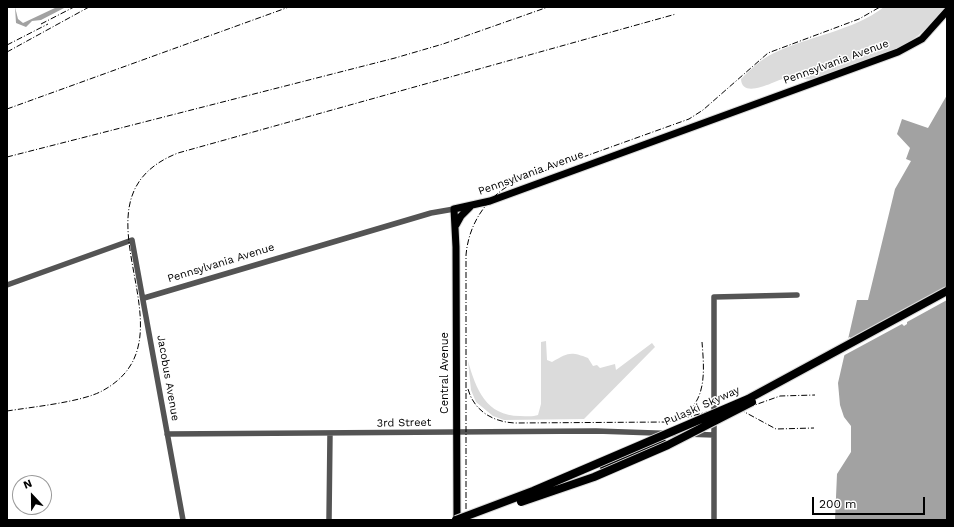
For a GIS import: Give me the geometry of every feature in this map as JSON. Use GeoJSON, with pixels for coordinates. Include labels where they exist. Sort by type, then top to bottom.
{"type":"FeatureCollection","features":[{"type":"Feature","properties":{"kind":"highway","name":"Pulaski Skyway"},"geometry":{"type":"LineString","coordinates":[[456,520],[533,492],[762,391],[947,291]]}},
{"type":"Feature","properties":{"kind":"highway","name":"Pulaski Skyway"},"geometry":{"type":"LineString","coordinates":[[469,520],[608,471],[681,439],[947,296]]}},
{"type":"Feature","properties":{"kind":"highway"},"geometry":{"type":"LineString","coordinates":[[662,442],[700,423],[720,410]]}},
{"type":"Feature","properties":{"kind":"highway"},"geometry":{"type":"LineString","coordinates":[[463,520],[565,482],[729,414]]}},
{"type":"Feature","properties":{"kind":"main road","name":"Pennsylvania Avenue"},"geometry":{"type":"LineString","coordinates":[[454,209],[490,201],[898,52],[917,41],[932,28],[947,11]]}},
{"type":"Feature","properties":{"kind":"main road"},"geometry":{"type":"LineString","coordinates":[[456,227],[463,213],[474,205]]}},
{"type":"Feature","properties":{"kind":"main road","name":"Central Avenue"},"geometry":{"type":"LineString","coordinates":[[454,209],[456,227],[456,520]]}},
{"type":"Feature","properties":{"kind":"street","name":"Pennsylvania Avenue"},"geometry":{"type":"LineString","coordinates":[[144,298],[431,213],[454,209]]}},
{"type":"Feature","properties":{"kind":"street","name":"Jacobus Avenue"},"geometry":{"type":"LineString","coordinates":[[7,285],[132,240],[144,298],[183,520]]}},
{"type":"Feature","properties":{"kind":"street"},"geometry":{"type":"LineString","coordinates":[[714,520],[714,296],[796,296]]}},
{"type":"Feature","properties":{"kind":"street","name":"3rd Street"},"geometry":{"type":"LineString","coordinates":[[167,434],[596,431],[714,435]]}},
{"type":"Feature","properties":{"kind":"street"},"geometry":{"type":"LineString","coordinates":[[329,520],[330,434]]}},
{"type":"Feature","properties":{"kind":"shaded area"},"geometry":{"type":"Polygon","coordinates":[[[15,7],[18,19],[23,23],[57,7],[66,7],[41,20],[32,21],[26,27],[16,23],[15,7]]]}},
{"type":"Feature","properties":{"kind":"shaded area"},"geometry":{"type":"Polygon","coordinates":[[[884,7],[946,7],[925,30],[899,48],[812,79],[788,77],[754,89],[747,88],[743,85],[741,79],[756,64],[769,55],[845,28],[872,15],[884,7]]]}},
{"type":"Feature","properties":{"kind":"shaded area"},"geometry":{"type":"Polygon","coordinates":[[[947,95],[947,520],[835,520],[837,474],[851,452],[851,426],[844,417],[840,405],[838,383],[857,300],[868,300],[895,189],[911,161],[906,159],[910,148],[897,134],[902,119],[928,128],[947,95]]]}},
{"type":"Feature","properties":{"kind":"shaded area"},"geometry":{"type":"Polygon","coordinates":[[[546,341],[547,360],[552,362],[569,354],[577,354],[588,358],[593,366],[597,365],[600,368],[615,364],[616,370],[652,343],[655,347],[584,419],[504,420],[493,416],[476,402],[471,390],[468,361],[479,391],[491,406],[508,415],[538,415],[541,404],[541,342],[546,341]]]}},
{"type":"Feature","properties":{"kind":"pier"},"geometry":{"type":"Polygon","coordinates":[[[947,288],[947,300],[907,322],[904,326],[902,324],[841,357],[844,344],[847,342],[846,339],[850,337],[851,340],[947,288]]]}},
{"type":"Feature","properties":{"kind":"railway"},"geometry":{"type":"LineString","coordinates":[[41,24],[74,7]]}},
{"type":"Feature","properties":{"kind":"railway"},"geometry":{"type":"LineString","coordinates":[[7,52],[89,7]]}},
{"type":"Feature","properties":{"kind":"railway"},"geometry":{"type":"LineString","coordinates":[[7,109],[289,7]]}},
{"type":"Feature","properties":{"kind":"railway"},"geometry":{"type":"LineString","coordinates":[[7,157],[395,58],[443,44],[548,7]]}},
{"type":"Feature","properties":{"kind":"railway"},"geometry":{"type":"LineString","coordinates":[[466,520],[466,255],[471,231],[482,210],[498,193],[519,180],[689,119],[703,110],[768,53],[859,19],[880,7]]}},
{"type":"Feature","properties":{"kind":"railway"},"geometry":{"type":"LineString","coordinates":[[7,411],[56,404],[93,395],[102,391],[129,367],[140,338],[139,304],[128,235],[130,202],[145,175],[178,153],[676,14]]}},
{"type":"Feature","properties":{"kind":"railway"},"geometry":{"type":"LineString","coordinates":[[7,45],[48,24]]}},
{"type":"Feature","properties":{"kind":"railway"},"geometry":{"type":"LineString","coordinates":[[680,416],[696,403],[700,394],[703,373],[702,342]]}},
{"type":"Feature","properties":{"kind":"railway"},"geometry":{"type":"LineString","coordinates":[[468,389],[475,403],[486,414],[492,418],[515,423],[668,422],[715,410],[752,406],[780,396],[815,395]]}},
{"type":"Feature","properties":{"kind":"railway"},"geometry":{"type":"LineString","coordinates":[[739,409],[776,429],[814,428]]}}]}
